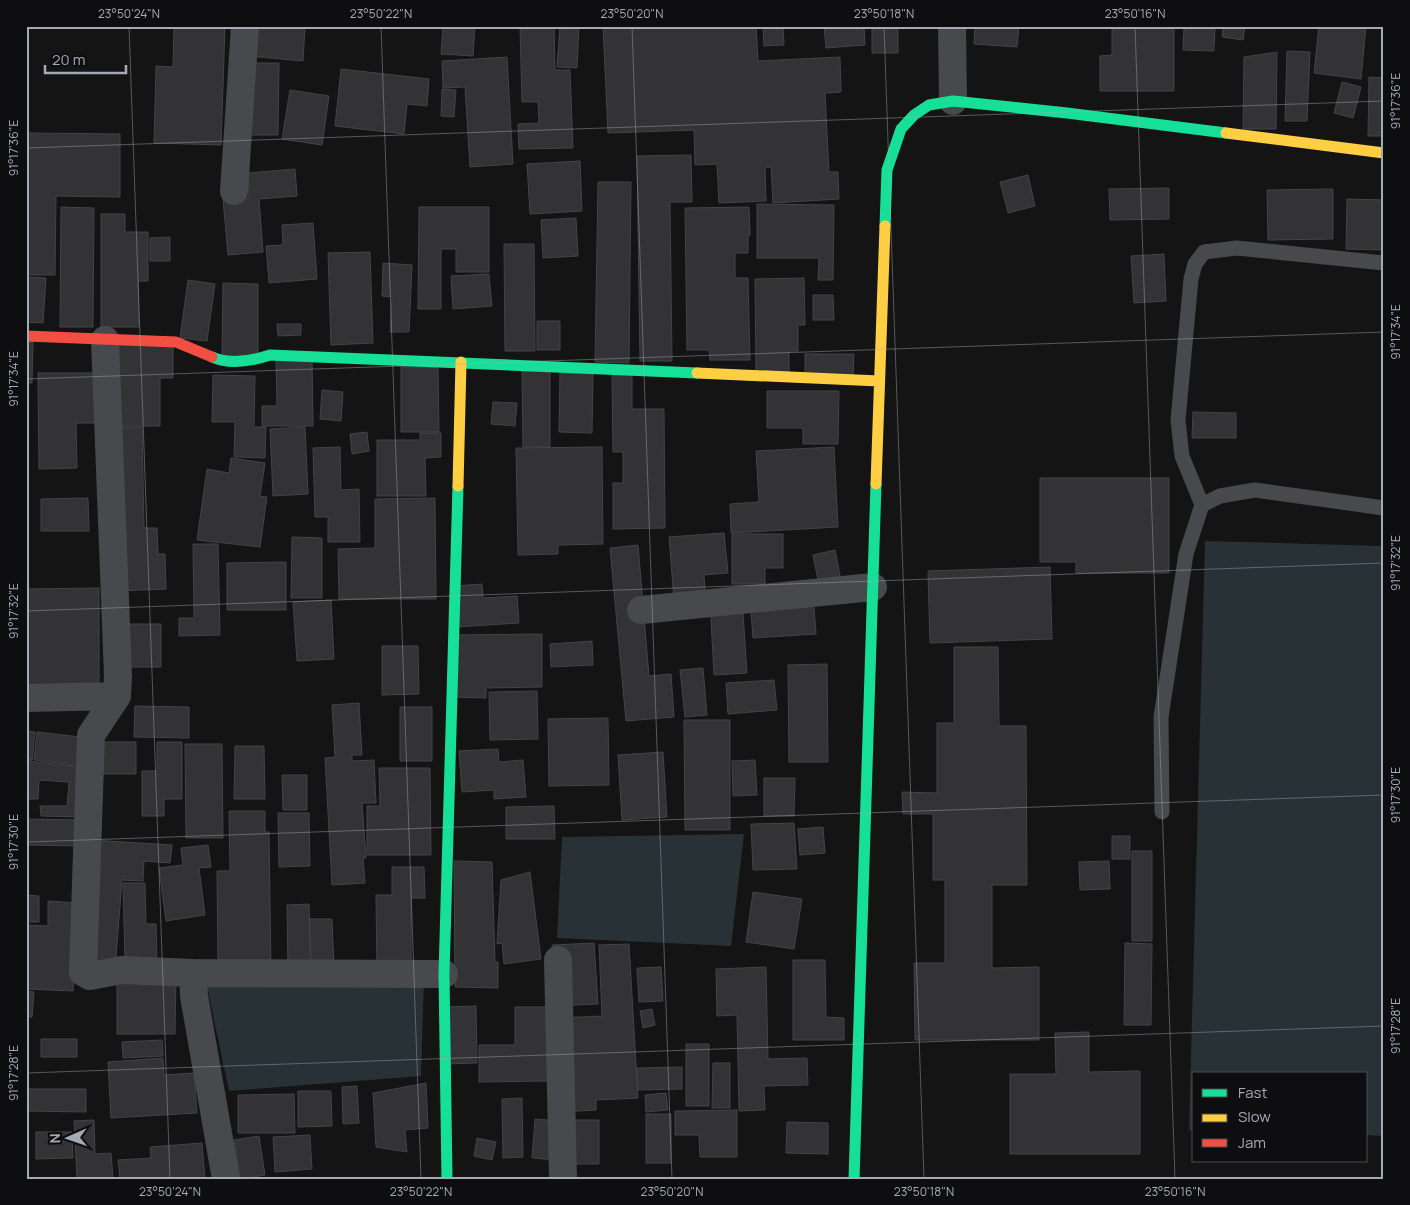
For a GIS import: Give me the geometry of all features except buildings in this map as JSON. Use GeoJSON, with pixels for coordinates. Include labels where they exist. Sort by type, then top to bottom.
{"type":"FeatureCollection","features":[{"type":"Feature","properties":{"kind":"street"},"geometry":{"type":"LineString","coordinates":[[234,192],[245,26]]}},
{"type":"Feature","properties":{"kind":"street"},"geometry":{"type":"LineString","coordinates":[[952,26],[953,101]]}},
{"type":"Feature","properties":{"kind":"street"},"geometry":{"type":"LineString","coordinates":[[854,1179],[887,170],[901,130],[914,115],[929,105],[953,101],[1067,113],[1384,153]]}},
{"type":"Feature","properties":{"kind":"street"},"geometry":{"type":"LineString","coordinates":[[26,336],[176,342],[219,360],[253,361],[270,355],[879,381]]}},
{"type":"Feature","properties":{"kind":"street"},"geometry":{"type":"LineString","coordinates":[[105,340],[118,676],[116,696],[91,735],[83,972],[90,976],[122,970],[193,973],[444,974]]}},
{"type":"Feature","properties":{"kind":"street"},"geometry":{"type":"LineString","coordinates":[[447,1179],[444,974],[461,362]]}},
{"type":"Feature","properties":{"kind":"street"},"geometry":{"type":"LineString","coordinates":[[641,610],[872,587]]}},
{"type":"Feature","properties":{"kind":"street"},"geometry":{"type":"LineString","coordinates":[[26,698],[116,696]]}},
{"type":"Feature","properties":{"kind":"street"},"geometry":{"type":"LineString","coordinates":[[558,960],[563,1179]]}},
{"type":"Feature","properties":{"kind":"street"},"geometry":{"type":"LineString","coordinates":[[193,973],[194,996],[226,1179]]}},
{"type":"Feature","properties":{"kind":"lane"},"geometry":{"type":"LineString","coordinates":[[1162,812],[1161,717],[1186,554],[1202,505],[1182,456],[1178,420],[1191,279],[1195,264],[1204,252],[1237,248],[1384,262]]}},
{"type":"Feature","properties":{"kind":"lane"},"geometry":{"type":"LineString","coordinates":[[1202,505],[1220,496],[1255,490],[1384,508]]}},
{"type":"Feature","properties":{"kind":"shaded area"},"geometry":{"type":"Polygon","coordinates":[[[1205,541],[1384,546],[1384,1136],[1368,1135],[1368,1072],[1192,1072],[1192,1131],[1189,1130],[1205,541]]]}},
{"type":"Feature","properties":{"kind":"shaded area"},"geometry":{"type":"Polygon","coordinates":[[[744,834],[731,946],[557,938],[562,837],[744,834]]]}},
{"type":"Feature","properties":{"kind":"shaded area"},"geometry":{"type":"Polygon","coordinates":[[[424,979],[421,1076],[229,1091],[206,982],[424,979]]]}},
{"type":"Feature","properties":{"kind":"traffic: fast"},"geometry":{"type":"LineString","coordinates":[[885,226],[887,170],[901,129],[914,115],[929,105],[953,101],[1226,133]]}},
{"type":"Feature","properties":{"kind":"traffic: fast"},"geometry":{"type":"LineString","coordinates":[[212,357],[226,361],[241,361],[270,355],[697,373]]}},
{"type":"Feature","properties":{"kind":"traffic: fast"},"geometry":{"type":"LineString","coordinates":[[854,1179],[876,484]]}},
{"type":"Feature","properties":{"kind":"traffic: fast"},"geometry":{"type":"LineString","coordinates":[[447,1179],[444,974],[458,486]]}},
{"type":"Feature","properties":{"kind":"traffic: slow"},"geometry":{"type":"LineString","coordinates":[[1226,133],[1384,153]]}},
{"type":"Feature","properties":{"kind":"traffic: slow"},"geometry":{"type":"LineString","coordinates":[[876,484],[885,226]]}},
{"type":"Feature","properties":{"kind":"traffic: slow"},"geometry":{"type":"LineString","coordinates":[[458,486],[461,362]]}},
{"type":"Feature","properties":{"kind":"traffic: slow"},"geometry":{"type":"LineString","coordinates":[[697,373],[879,381]]}},
{"type":"Feature","properties":{"kind":"traffic: jam"},"geometry":{"type":"LineString","coordinates":[[26,336],[176,342],[212,357]]}}]}
